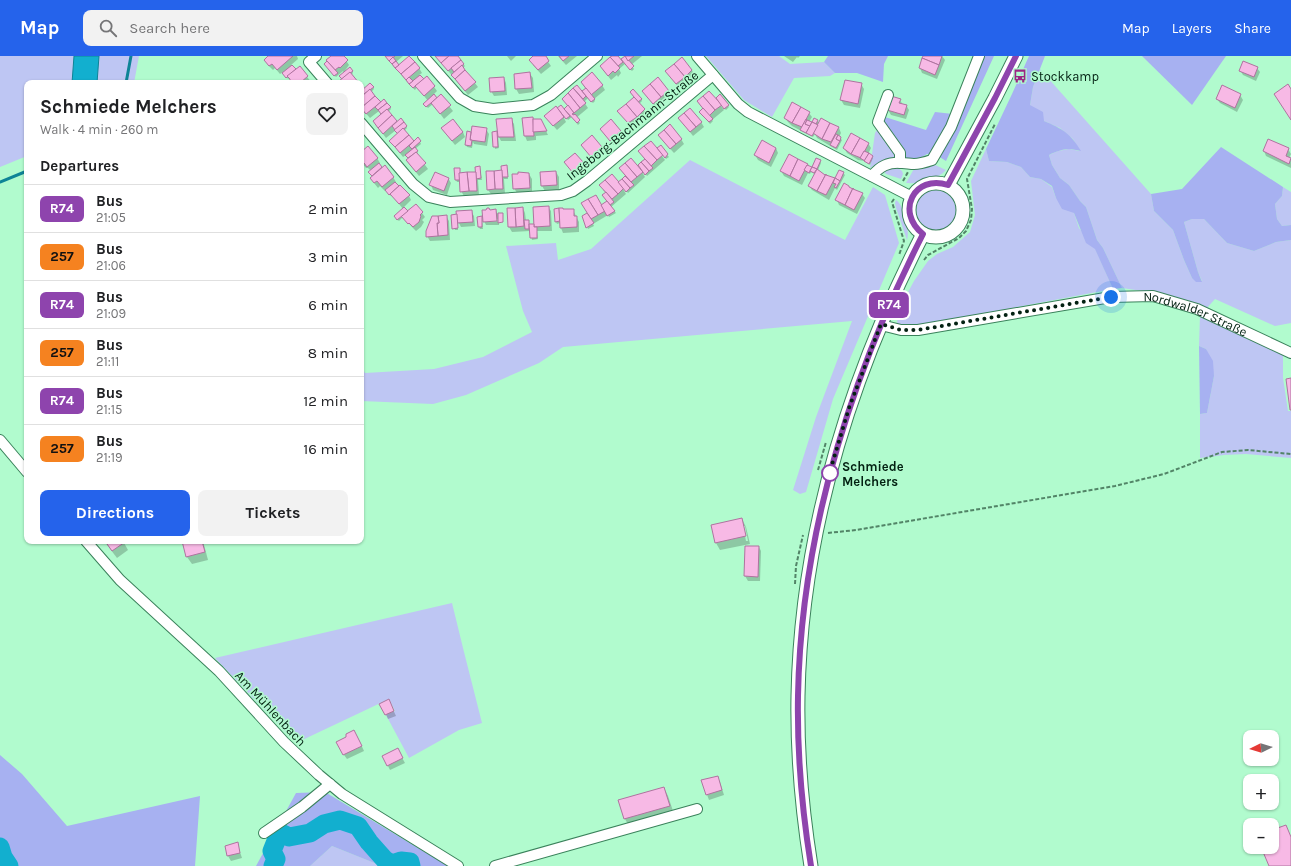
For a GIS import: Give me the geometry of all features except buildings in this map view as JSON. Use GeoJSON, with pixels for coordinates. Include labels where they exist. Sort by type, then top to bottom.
{"type":"FeatureCollection","features":[{"type":"Feature","properties":{"kind":"main road"},"geometry":{"type":"LineString","coordinates":[[948,185],[1016,56]]}},
{"type":"Feature","properties":{"kind":"main road"},"geometry":{"type":"LineString","coordinates":[[940,183],[948,185],[955,190],[962,202],[963,214],[960,222],[955,229],[940,237],[923,234],[912,222],[909,214],[912,197],[917,190],[928,184],[940,183]]}},
{"type":"Feature","properties":{"kind":"main road"},"geometry":{"type":"LineString","coordinates":[[811,866],[800,777],[798,696],[803,618],[815,534],[825,491],[842,431],[859,382],[897,287],[923,234]]}},
{"type":"Feature","properties":{"kind":"street"},"geometry":{"type":"LineString","coordinates":[[423,56],[460,98],[474,106],[492,109],[533,105],[551,95],[597,56]]}},
{"type":"Feature","properties":{"kind":"street"},"geometry":{"type":"LineString","coordinates":[[697,56],[738,104],[748,112],[912,197]]}},
{"type":"Feature","properties":{"kind":"street"},"geometry":{"type":"LineString","coordinates":[[872,176],[878,168],[886,165],[900,163],[925,163],[932,160],[951,127],[979,56]]}},
{"type":"Feature","properties":{"kind":"street"},"geometry":{"type":"LineString","coordinates":[[313,59],[326,80]]}},
{"type":"Feature","properties":{"kind":"street","name":"Ingeborg-Bachmann-Straße"},"geometry":{"type":"LineString","coordinates":[[364,127],[413,184],[429,197],[450,202],[561,195],[573,191],[587,181],[713,75]]}},
{"type":"Feature","properties":{"kind":"street"},"geometry":{"type":"LineString","coordinates":[[888,95],[878,122],[900,153],[900,163]]}},
{"type":"Feature","properties":{"kind":"street","name":"Nordwalder Straße"},"geometry":{"type":"LineString","coordinates":[[881,324],[901,330],[912,330],[1022,313],[1111,297],[1153,296],[1197,309],[1291,353]]}},
{"type":"Feature","properties":{"kind":"street"},"geometry":{"type":"LineString","coordinates":[[0,440],[24,468]]}},
{"type":"Feature","properties":{"kind":"street","name":"Am Mühlenbach"},"geometry":{"type":"LineString","coordinates":[[89,544],[120,580],[219,671],[284,742],[319,775],[342,794],[458,866]]}},
{"type":"Feature","properties":{"kind":"street"},"geometry":{"type":"LineString","coordinates":[[264,833],[302,807],[330,784]]}},
{"type":"Feature","properties":{"kind":"street"},"geometry":{"type":"LineString","coordinates":[[495,866],[697,809]]}},
{"type":"Feature","properties":{"kind":"path"},"geometry":{"type":"LineString","coordinates":[[923,261],[928,255],[959,238],[966,231],[971,220],[972,209],[967,179],[996,122]]}},
{"type":"Feature","properties":{"kind":"path"},"geometry":{"type":"LineString","coordinates":[[815,534],[856,530],[1115,486],[1164,474],[1222,452],[1248,450],[1291,454]]}},
{"type":"Feature","properties":{"kind":"shaded area"},"geometry":{"type":"Polygon","coordinates":[[[0,56],[139,56],[135,80],[24,80],[24,157],[0,167],[0,56]]]}},
{"type":"Feature","properties":{"kind":"shaded area"},"geometry":{"type":"Polygon","coordinates":[[[74,56],[99,56],[97,80],[72,80],[74,56]]]}},
{"type":"Feature","properties":{"kind":"shaded area"},"geometry":{"type":"Polygon","coordinates":[[[706,56],[779,56],[790,64],[824,62],[835,73],[830,76],[794,78],[772,117],[744,100],[706,56]]]}},
{"type":"Feature","properties":{"kind":"shaded area"},"geometry":{"type":"Polygon","coordinates":[[[828,56],[888,56],[884,64],[883,82],[857,73],[835,73],[824,62],[828,56]]]}},
{"type":"Feature","properties":{"kind":"shaded area"},"geometry":{"type":"Polygon","coordinates":[[[974,56],[994,56],[946,161],[938,156],[927,154],[915,161],[905,160],[903,147],[883,120],[885,117],[926,130],[935,112],[953,114],[974,56]]]}},
{"type":"Feature","properties":{"kind":"shaded area"},"geometry":{"type":"Polygon","coordinates":[[[1029,56],[1045,56],[1033,87],[1030,105],[1043,112],[1044,121],[1066,132],[1081,151],[1057,151],[1049,155],[1052,165],[1060,178],[1069,185],[1086,207],[1097,240],[1103,248],[1122,288],[1113,289],[1095,249],[1086,243],[1074,213],[1062,209],[1052,186],[1041,179],[1030,177],[1021,167],[1007,162],[989,161],[986,149],[1029,56]]]}},
{"type":"Feature","properties":{"kind":"shaded area"},"geometry":{"type":"Polygon","coordinates":[[[1142,56],[1226,56],[1192,105],[1142,56]]]}},
{"type":"Feature","properties":{"kind":"shaded area"},"geometry":{"type":"Polygon","coordinates":[[[1040,69],[1151,194],[1154,211],[1173,230],[1192,278],[1202,281],[1184,222],[1192,219],[1204,219],[1227,243],[1254,251],[1276,242],[1291,240],[1291,323],[1275,326],[1215,299],[1206,309],[1183,299],[1122,288],[1103,248],[1097,240],[1086,207],[1069,185],[1060,178],[1052,165],[1049,155],[1058,151],[1069,149],[1080,151],[1073,139],[1060,128],[1044,121],[1030,105],[1033,87],[1040,69]]]}},
{"type":"Feature","properties":{"kind":"shaded area"},"geometry":{"type":"Polygon","coordinates":[[[879,127],[898,158],[881,161],[870,168],[875,133],[879,127]]]}},
{"type":"Feature","properties":{"kind":"shaded area"},"geometry":{"type":"Polygon","coordinates":[[[1221,147],[1283,187],[1282,196],[1275,204],[1277,219],[1282,226],[1291,225],[1291,240],[1276,242],[1254,251],[1227,243],[1204,219],[1192,219],[1184,222],[1202,282],[1196,282],[1192,278],[1184,260],[1173,230],[1154,211],[1151,194],[1182,189],[1221,147]]]}},
{"type":"Feature","properties":{"kind":"shaded area"},"geometry":{"type":"Polygon","coordinates":[[[986,149],[989,161],[1007,162],[1021,167],[1030,177],[1041,179],[1052,187],[1056,198],[1074,213],[1079,228],[1095,248],[1113,289],[912,327],[897,324],[898,311],[914,281],[928,261],[937,254],[953,247],[970,232],[975,215],[971,181],[986,149]]]}},
{"type":"Feature","properties":{"kind":"shaded area"},"geometry":{"type":"Polygon","coordinates":[[[690,160],[845,240],[873,187],[885,195],[899,243],[833,399],[806,492],[800,494],[793,490],[816,417],[852,321],[563,347],[539,363],[466,395],[433,404],[364,401],[364,371],[365,373],[434,369],[483,357],[532,332],[523,311],[506,246],[556,243],[558,260],[591,249],[690,160]]]}},
{"type":"Feature","properties":{"kind":"shaded area"},"geometry":{"type":"Polygon","coordinates":[[[933,164],[946,170],[928,181],[906,183],[915,167],[921,165],[924,168],[933,164]]]}},
{"type":"Feature","properties":{"kind":"shaded area"},"geometry":{"type":"Polygon","coordinates":[[[895,166],[902,171],[903,174],[901,179],[886,174],[884,171],[895,166]]]}},
{"type":"Feature","properties":{"kind":"shaded area"},"geometry":{"type":"Polygon","coordinates":[[[1283,187],[1291,192],[1291,225],[1282,226],[1277,219],[1275,204],[1282,196],[1283,187]]]}},
{"type":"Feature","properties":{"kind":"shaded area"},"geometry":{"type":"Polygon","coordinates":[[[940,190],[947,193],[953,199],[956,210],[955,218],[947,227],[940,230],[932,230],[925,227],[917,218],[916,206],[919,199],[928,191],[940,190]]]}},
{"type":"Feature","properties":{"kind":"shaded area"},"geometry":{"type":"Polygon","coordinates":[[[896,200],[902,207],[906,218],[908,231],[907,240],[896,208],[896,200]]]}},
{"type":"Feature","properties":{"kind":"shaded area"},"geometry":{"type":"Polygon","coordinates":[[[1200,315],[1283,354],[1283,378],[1288,411],[1291,411],[1291,458],[1246,454],[1200,458],[1200,414],[1207,413],[1214,376],[1206,349],[1199,346],[1200,315]]]}},
{"type":"Feature","properties":{"kind":"shaded area"},"geometry":{"type":"Polygon","coordinates":[[[1199,346],[1206,349],[1213,361],[1214,376],[1207,413],[1200,414],[1199,346]]]}},
{"type":"Feature","properties":{"kind":"shaded area"},"geometry":{"type":"Polygon","coordinates":[[[452,603],[482,723],[459,730],[409,758],[386,715],[395,711],[389,699],[296,743],[215,658],[452,603]]]}},
{"type":"Feature","properties":{"kind":"shaded area"},"geometry":{"type":"Polygon","coordinates":[[[0,755],[22,774],[67,826],[200,796],[195,866],[0,866],[0,755]]]}},
{"type":"Feature","properties":{"kind":"shaded area"},"geometry":{"type":"Polygon","coordinates":[[[325,792],[448,866],[382,866],[332,846],[310,866],[256,866],[296,793],[325,792]]]}},
{"type":"Feature","properties":{"kind":"shaded area"},"geometry":{"type":"Polygon","coordinates":[[[332,846],[382,866],[310,866],[332,846]]]}},
{"type":"Feature","properties":{"kind":"waterway"},"geometry":{"type":"LineString","coordinates":[[127,80],[131,56]]}},
{"type":"Feature","properties":{"kind":"waterway"},"geometry":{"type":"LineString","coordinates":[[0,182],[24,172]]}},
{"type":"Feature","properties":{"kind":"waterway"},"geometry":{"type":"LineString","coordinates":[[273,866],[276,859],[272,851],[276,841],[277,831],[289,837],[310,833],[324,824],[340,820],[358,826],[369,842],[385,860],[392,864],[401,861],[410,862],[411,866]]}},
{"type":"Feature","properties":{"kind":"waterway"},"geometry":{"type":"LineString","coordinates":[[0,847],[3,857],[9,866]]}},
{"type":"Feature","properties":{"kind":"bus line","name":"R74"},"geometry":{"type":"LineString","coordinates":[[811,866],[800,777],[798,696],[800,646],[807,587],[815,534],[825,491],[849,408],[861,376],[897,287],[923,234],[912,222],[909,214],[912,197],[917,190],[932,183],[948,185],[1016,56]]}},
{"type":"Feature","properties":{"kind":"place","name":"Stockkamp"},"geometry":{"type":"Point","coordinates":[1020,76]}},
{"type":"Feature","properties":{"kind":"place","name":"Schmiede Melchers"},"geometry":{"type":"Point","coordinates":[830,473]}},
{"type":"Feature","properties":{"kind":"route"},"geometry":{"type":"LineString","coordinates":[[830,473],[828,478],[849,408],[881,324],[907,331],[918,330],[1111,297]]}}]}
